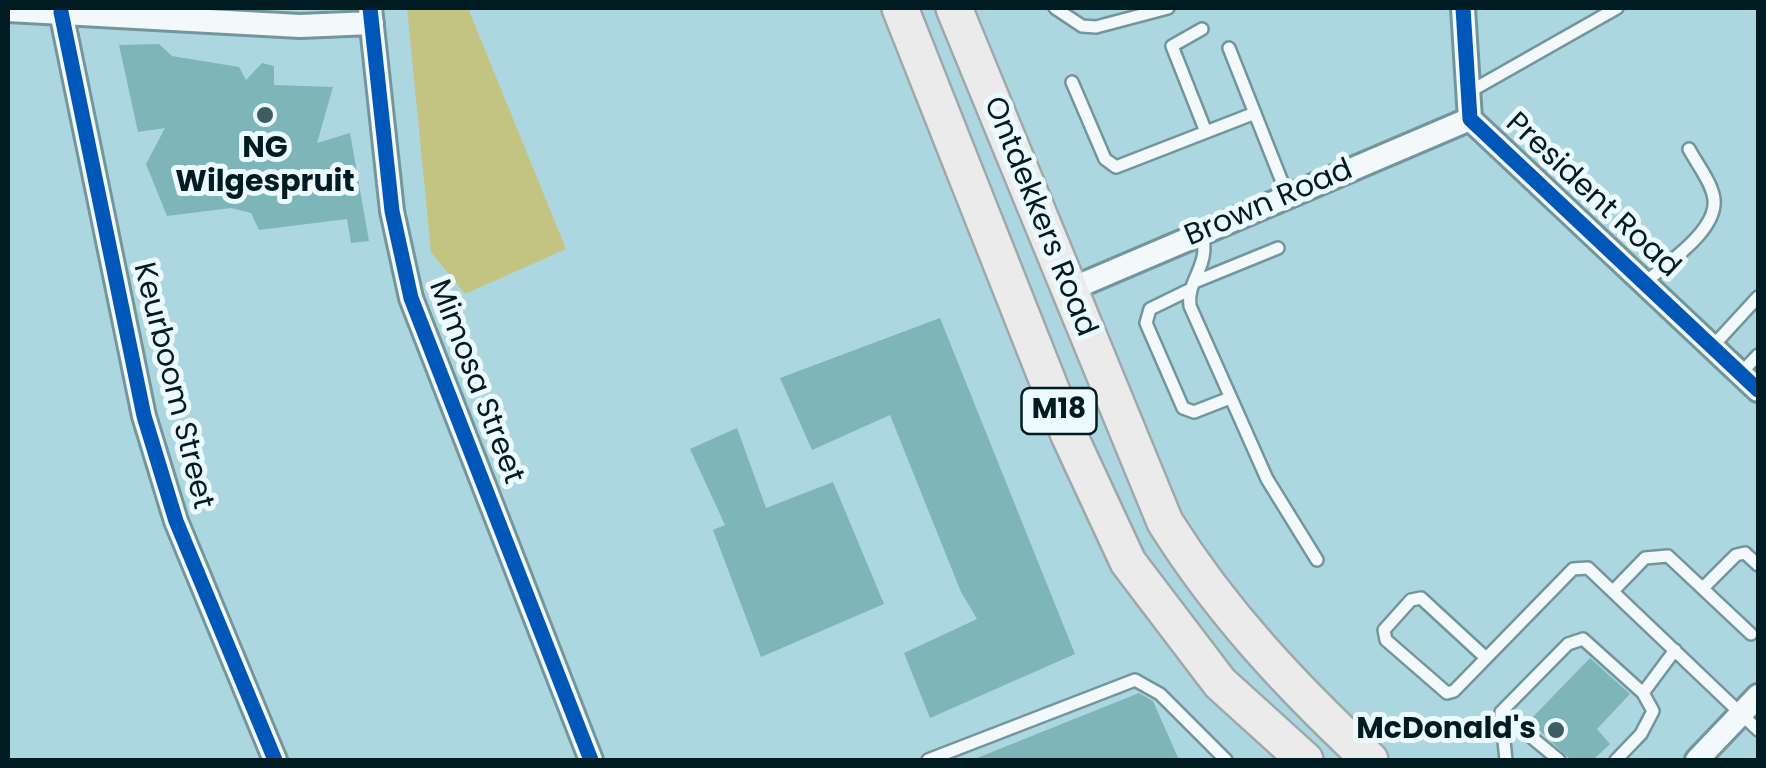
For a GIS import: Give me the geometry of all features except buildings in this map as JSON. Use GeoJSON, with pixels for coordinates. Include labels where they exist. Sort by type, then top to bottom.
{"type":"FeatureCollection","features":[{"type":"Feature","properties":{"kind":"main road","name":"Ontdekkers Road"},"geometry":{"type":"LineString","coordinates":[[900,8],[1069,435],[1128,562],[1220,683],[1305,760]]}},
{"type":"Feature","properties":{"kind":"main road","name":"Ontdekkers Road"},"geometry":{"type":"LineString","coordinates":[[954,8],[1165,522],[1202,580],[1287,683],[1370,760]]}},
{"type":"Feature","properties":{"kind":"street","name":"President Road"},"geometry":{"type":"LineString","coordinates":[[1463,8],[1470,120],[1758,390]]}},
{"type":"Feature","properties":{"kind":"street"},"geometry":{"type":"LineString","coordinates":[[8,10],[300,26],[371,16]]}},
{"type":"Feature","properties":{"kind":"street","name":"Keurboom Street"},"geometry":{"type":"LineString","coordinates":[[61,12],[144,416],[176,522],[275,760]]}},
{"type":"Feature","properties":{"kind":"street","name":"Mimosa Street"},"geometry":{"type":"LineString","coordinates":[[371,16],[392,210],[411,298],[591,760]]}},
{"type":"Feature","properties":{"kind":"street","name":"Brown Road"},"geometry":{"type":"LineString","coordinates":[[1068,290],[1470,120]]}},
{"type":"Feature","properties":{"kind":"street"},"geometry":{"type":"LineString","coordinates":[[1697,760],[1753,713]]}},
{"type":"Feature","properties":{"kind":"lane"},"geometry":{"type":"LineString","coordinates":[[1055,8],[1082,26],[1096,27],[1168,8]]}},
{"type":"Feature","properties":{"kind":"lane"},"geometry":{"type":"LineString","coordinates":[[1468,92],[1618,8]]}},
{"type":"Feature","properties":{"kind":"lane"},"geometry":{"type":"LineString","coordinates":[[1202,29],[1172,46],[1206,132]]}},
{"type":"Feature","properties":{"kind":"lane"},"geometry":{"type":"LineString","coordinates":[[1229,48],[1288,197]]}},
{"type":"Feature","properties":{"kind":"lane"},"geometry":{"type":"LineString","coordinates":[[1072,82],[1105,159],[1116,167],[1255,113]]}},
{"type":"Feature","properties":{"kind":"lane"},"geometry":{"type":"LineString","coordinates":[[1644,283],[1700,231],[1713,207],[1714,197],[1689,149]]}},
{"type":"Feature","properties":{"kind":"lane"},"geometry":{"type":"LineString","coordinates":[[1202,233],[1206,255],[1190,306],[1267,479],[1317,560]]}},
{"type":"Feature","properties":{"kind":"lane"},"geometry":{"type":"LineString","coordinates":[[1230,398],[1194,412],[1183,408],[1146,323],[1150,310],[1194,285],[1278,248]]}},
{"type":"Feature","properties":{"kind":"lane"},"geometry":{"type":"LineString","coordinates":[[1712,347],[1758,296]]}},
{"type":"Feature","properties":{"kind":"lane"},"geometry":{"type":"LineString","coordinates":[[1741,374],[1758,355]]}},
{"type":"Feature","properties":{"kind":"lane"},"geometry":{"type":"LineString","coordinates":[[1614,590],[1646,558],[1662,554],[1751,634]]}},
{"type":"Feature","properties":{"kind":"lane"},"geometry":{"type":"LineString","coordinates":[[1703,588],[1736,555],[1745,554],[1758,565]]}},
{"type":"Feature","properties":{"kind":"lane"},"geometry":{"type":"LineString","coordinates":[[1486,658],[1421,598],[1411,600],[1384,630],[1386,640],[1447,693],[1486,658],[1573,569],[1588,568],[1676,650],[1753,713]]}},
{"type":"Feature","properties":{"kind":"lane"},"geometry":{"type":"LineString","coordinates":[[1501,712],[1577,640],[1588,642],[1643,693],[1653,711],[1650,720],[1616,760]]}},
{"type":"Feature","properties":{"kind":"lane"},"geometry":{"type":"LineString","coordinates":[[1643,693],[1676,650]]}},
{"type":"Feature","properties":{"kind":"lane"},"geometry":{"type":"LineString","coordinates":[[928,760],[1134,680],[1160,694],[1226,760]]}},
{"type":"Feature","properties":{"kind":"lane"},"geometry":{"type":"LineString","coordinates":[[1501,712],[1506,760]]}},
{"type":"Feature","properties":{"kind":"lane"},"geometry":{"type":"LineString","coordinates":[[1501,712],[1559,760]]}},
{"type":"Feature","properties":{"kind":"shaded area"},"geometry":{"type":"Polygon","coordinates":[[[407,8],[468,8],[566,249],[465,294],[431,252],[407,8]]]}},
{"type":"Feature","properties":{"kind":"cycle path"},"geometry":{"type":"LineString","coordinates":[[370,8],[392,211],[411,298],[591,760]]}},
{"type":"Feature","properties":{"kind":"cycle path"},"geometry":{"type":"LineString","coordinates":[[1463,8],[1470,119],[1758,390]]}},
{"type":"Feature","properties":{"kind":"cycle path"},"geometry":{"type":"LineString","coordinates":[[61,12],[144,416],[176,521],[275,760]]}},
{"type":"Feature","properties":{"kind":"place","name":"NG Wilgespruit"},"geometry":{"type":"Point","coordinates":[265,115]}},
{"type":"Feature","properties":{"kind":"place","name":"McDonald's"},"geometry":{"type":"Point","coordinates":[1556,730]}}]}
